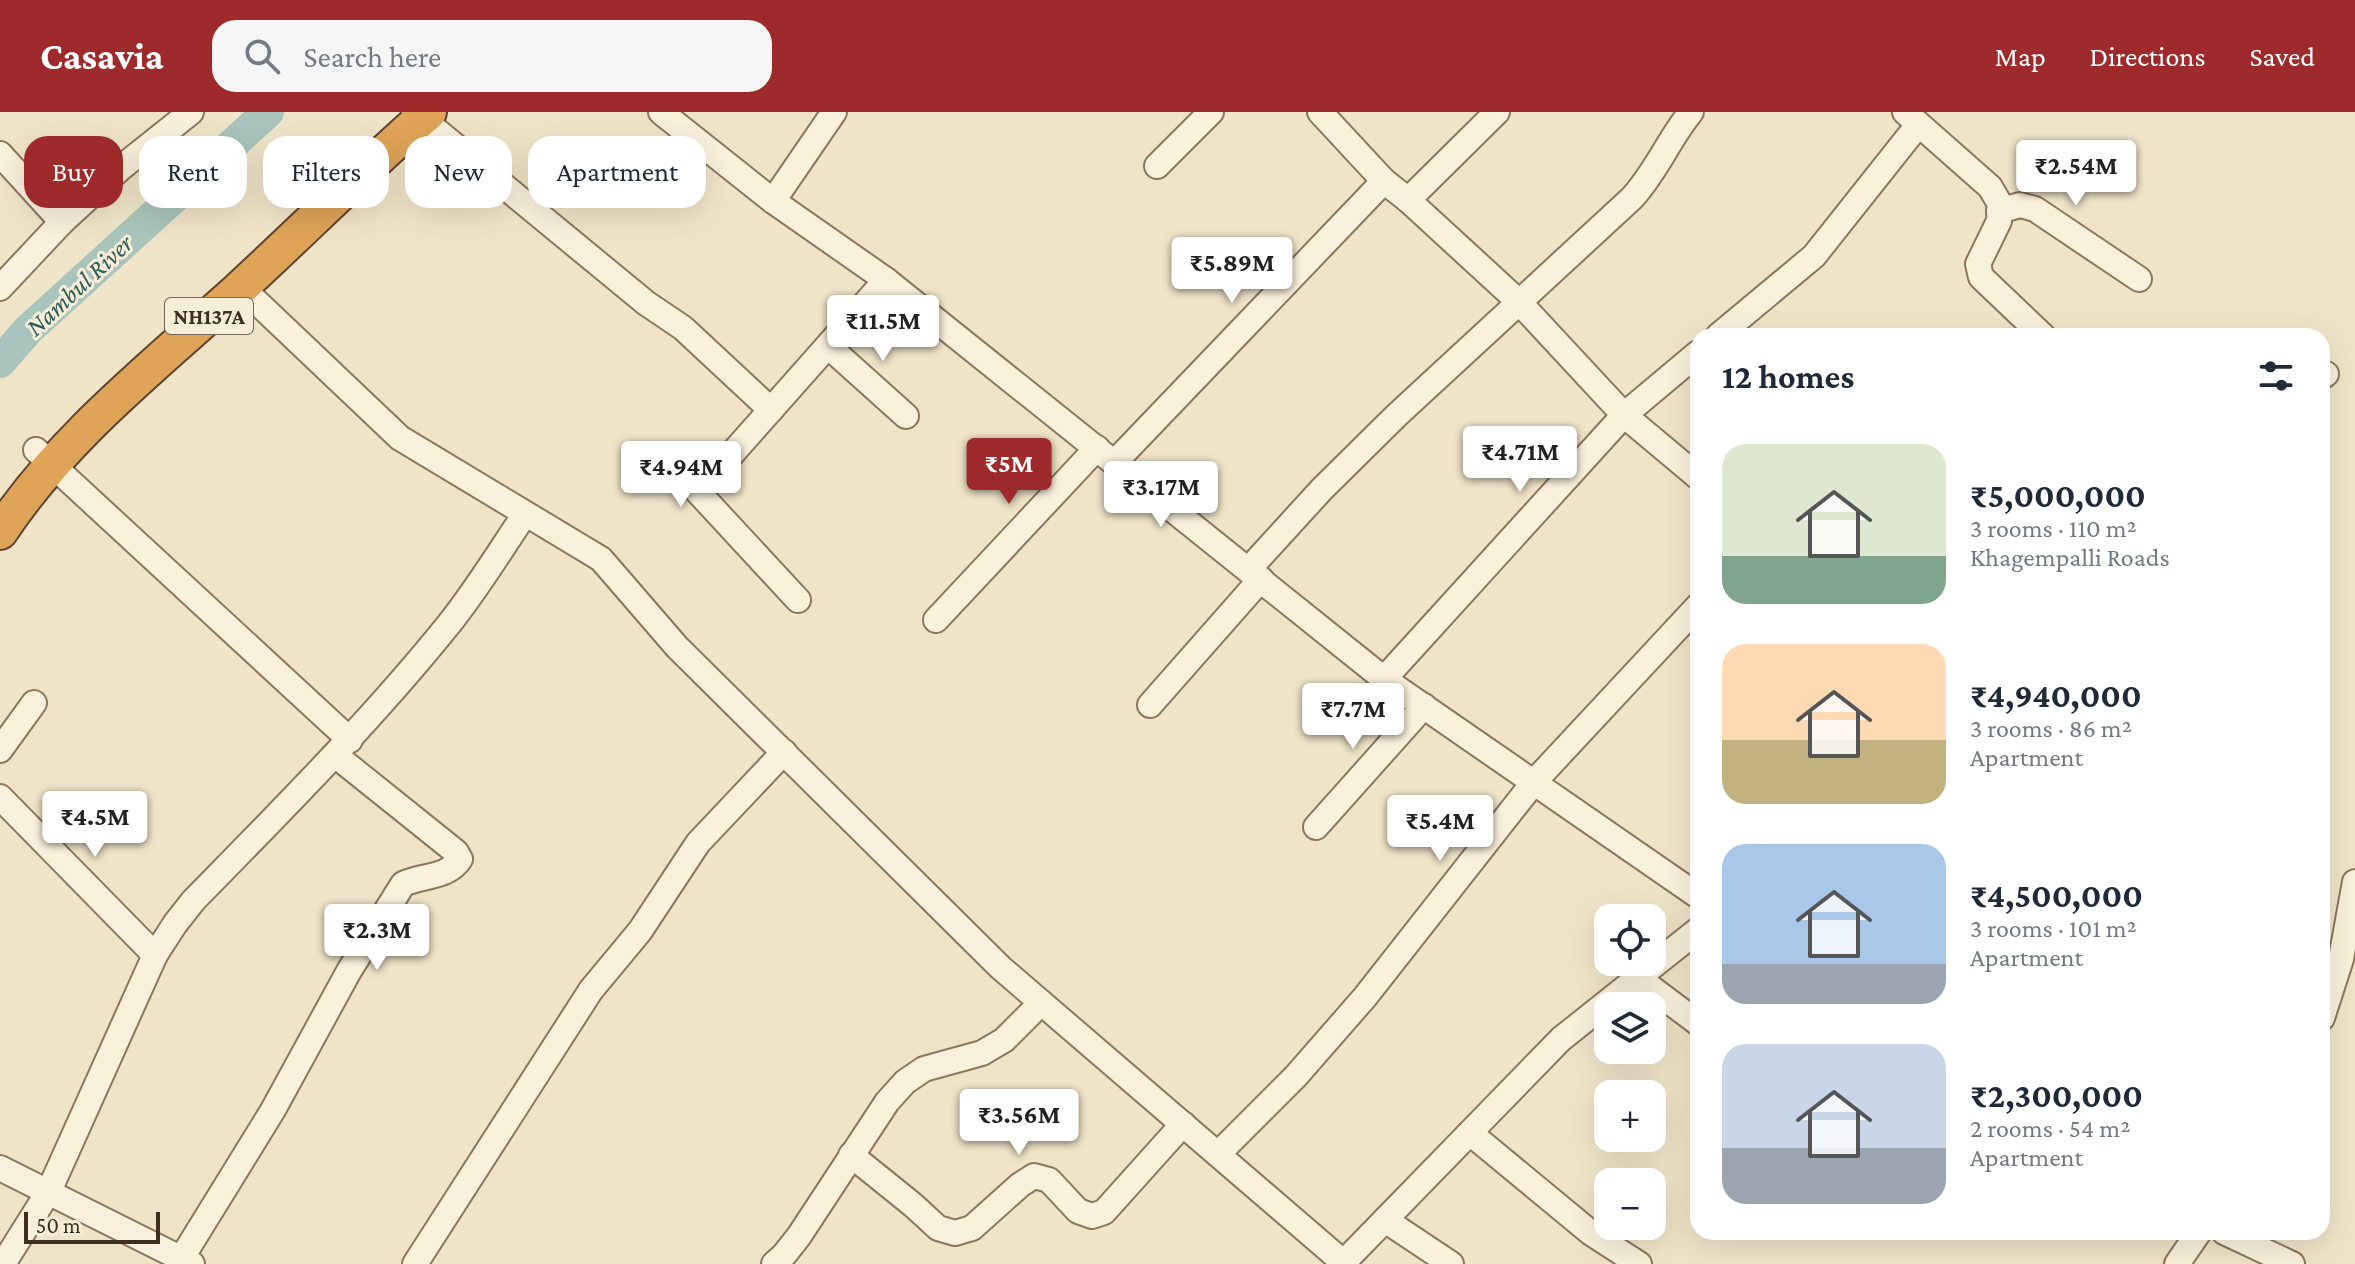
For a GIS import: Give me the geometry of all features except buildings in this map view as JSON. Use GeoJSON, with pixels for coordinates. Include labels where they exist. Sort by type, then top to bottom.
{"type":"FeatureCollection","features":[{"type":"Feature","properties":{"kind":"highway","name":"NH137A"},"geometry":{"type":"LineString","coordinates":[[0,493],[121,395],[241,287],[416,114]]}},
{"type":"Feature","properties":{"kind":"highway","name":"NH137A"},"geometry":{"type":"LineString","coordinates":[[0,532],[44,457],[117,370],[225,273],[416,114]]}},
{"type":"Feature","properties":{"kind":"street"},"geometry":{"type":"LineString","coordinates":[[0,288],[62,222],[122,167],[191,112]]}},
{"type":"Feature","properties":{"kind":"street"},"geometry":{"type":"LineString","coordinates":[[661,112],[773,201],[886,280],[1384,679],[1690,890]]}},
{"type":"Feature","properties":{"kind":"street"},"geometry":{"type":"LineString","coordinates":[[773,201],[834,112]]}},
{"type":"Feature","properties":{"kind":"street"},"geometry":{"type":"LineString","coordinates":[[1157,166],[1211,112]]}},
{"type":"Feature","properties":{"kind":"street"},"geometry":{"type":"LineString","coordinates":[[1320,112],[1384,181],[1519,302],[1624,415],[1690,470]]}},
{"type":"Feature","properties":{"kind":"street"},"geometry":{"type":"LineString","coordinates":[[1408,200],[1497,112]]}},
{"type":"Feature","properties":{"kind":"street"},"geometry":{"type":"LineString","coordinates":[[1150,705],[1332,478],[1632,198],[1691,112]]}},
{"type":"Feature","properties":{"kind":"street"},"geometry":{"type":"LineString","coordinates":[[416,114],[646,303],[683,328],[771,410]]}},
{"type":"Feature","properties":{"kind":"street"},"geometry":{"type":"LineString","coordinates":[[1728,328],[1814,256],[1912,118],[1990,187],[2000,204],[1999,221],[1978,264],[1981,277],[2035,328]]}},
{"type":"Feature","properties":{"kind":"street"},"geometry":{"type":"LineString","coordinates":[[0,154],[62,222]]}},
{"type":"Feature","properties":{"kind":"street"},"geometry":{"type":"LineString","coordinates":[[936,620],[1384,181]]}},
{"type":"Feature","properties":{"kind":"street"},"geometry":{"type":"LineString","coordinates":[[1999,211],[2020,205],[2035,209],[2139,279]]}},
{"type":"Feature","properties":{"kind":"street"},"geometry":{"type":"LineString","coordinates":[[798,600],[698,492],[886,280]]}},
{"type":"Feature","properties":{"kind":"street"},"geometry":{"type":"LineString","coordinates":[[241,287],[400,438],[601,559],[677,647],[1001,968],[1343,1263],[1561,1039],[1690,936]]}},
{"type":"Feature","properties":{"kind":"street"},"geometry":{"type":"LineString","coordinates":[[828,346],[906,416]]}},
{"type":"Feature","properties":{"kind":"street"},"geometry":{"type":"LineString","coordinates":[[1384,679],[1624,415],[1690,360]]}},
{"type":"Feature","properties":{"kind":"street"},"geometry":{"type":"LineString","coordinates":[[0,1168],[183,1262],[273,1110],[349,971],[403,884],[443,873],[455,867],[460,859],[44,457]]}},
{"type":"Feature","properties":{"kind":"street"},"geometry":{"type":"LineString","coordinates":[[3,1264],[49,1191],[155,955],[175,924],[193,901],[343,748],[449,624],[525,514]]}},
{"type":"Feature","properties":{"kind":"street"},"geometry":{"type":"LineString","coordinates":[[1218,1154],[1296,1076],[1365,997],[1535,783],[1690,615]]}},
{"type":"Feature","properties":{"kind":"street"},"geometry":{"type":"LineString","coordinates":[[0,750],[34,703]]}},
{"type":"Feature","properties":{"kind":"street"},"geometry":{"type":"LineString","coordinates":[[1316,827],[1424,706]]}},
{"type":"Feature","properties":{"kind":"street"},"geometry":{"type":"LineString","coordinates":[[415,1264],[591,990],[640,931],[698,843],[784,752]]}},
{"type":"Feature","properties":{"kind":"street"},"geometry":{"type":"LineString","coordinates":[[0,797],[155,955]]}},
{"type":"Feature","properties":{"kind":"street"},"geometry":{"type":"LineString","coordinates":[[2330,993],[2341,959],[2355,882]]}},
{"type":"Feature","properties":{"kind":"street"},"geometry":{"type":"LineString","coordinates":[[1638,978],[1690,1017]]}},
{"type":"Feature","properties":{"kind":"street"},"geometry":{"type":"LineString","coordinates":[[774,1264],[799,1236],[887,1102],[905,1082],[924,1069],[982,1053],[1004,1040],[1041,1003]]}},
{"type":"Feature","properties":{"kind":"street"},"geometry":{"type":"LineString","coordinates":[[851,1155],[938,1228],[955,1233],[972,1228],[1034,1176],[1049,1180],[1078,1211],[1092,1216],[1104,1212],[1183,1124]]}},
{"type":"Feature","properties":{"kind":"street"},"geometry":{"type":"LineString","coordinates":[[1470,1133],[1591,1233],[1639,1264]]}},
{"type":"Feature","properties":{"kind":"street"},"geometry":{"type":"LineString","coordinates":[[1385,1220],[1451,1264]]}},
{"type":"Feature","properties":{"kind":"street"},"geometry":{"type":"LineString","coordinates":[[2177,1264],[2194,1240]]}},
{"type":"Feature","properties":{"kind":"street"},"geometry":{"type":"LineString","coordinates":[[2246,1240],[2292,1264]]}},
{"type":"Feature","properties":{"kind":"waterway","name":"Nambul River"},"geometry":{"type":"LineString","coordinates":[[0,362],[28,330],[268,112]]}}]}
